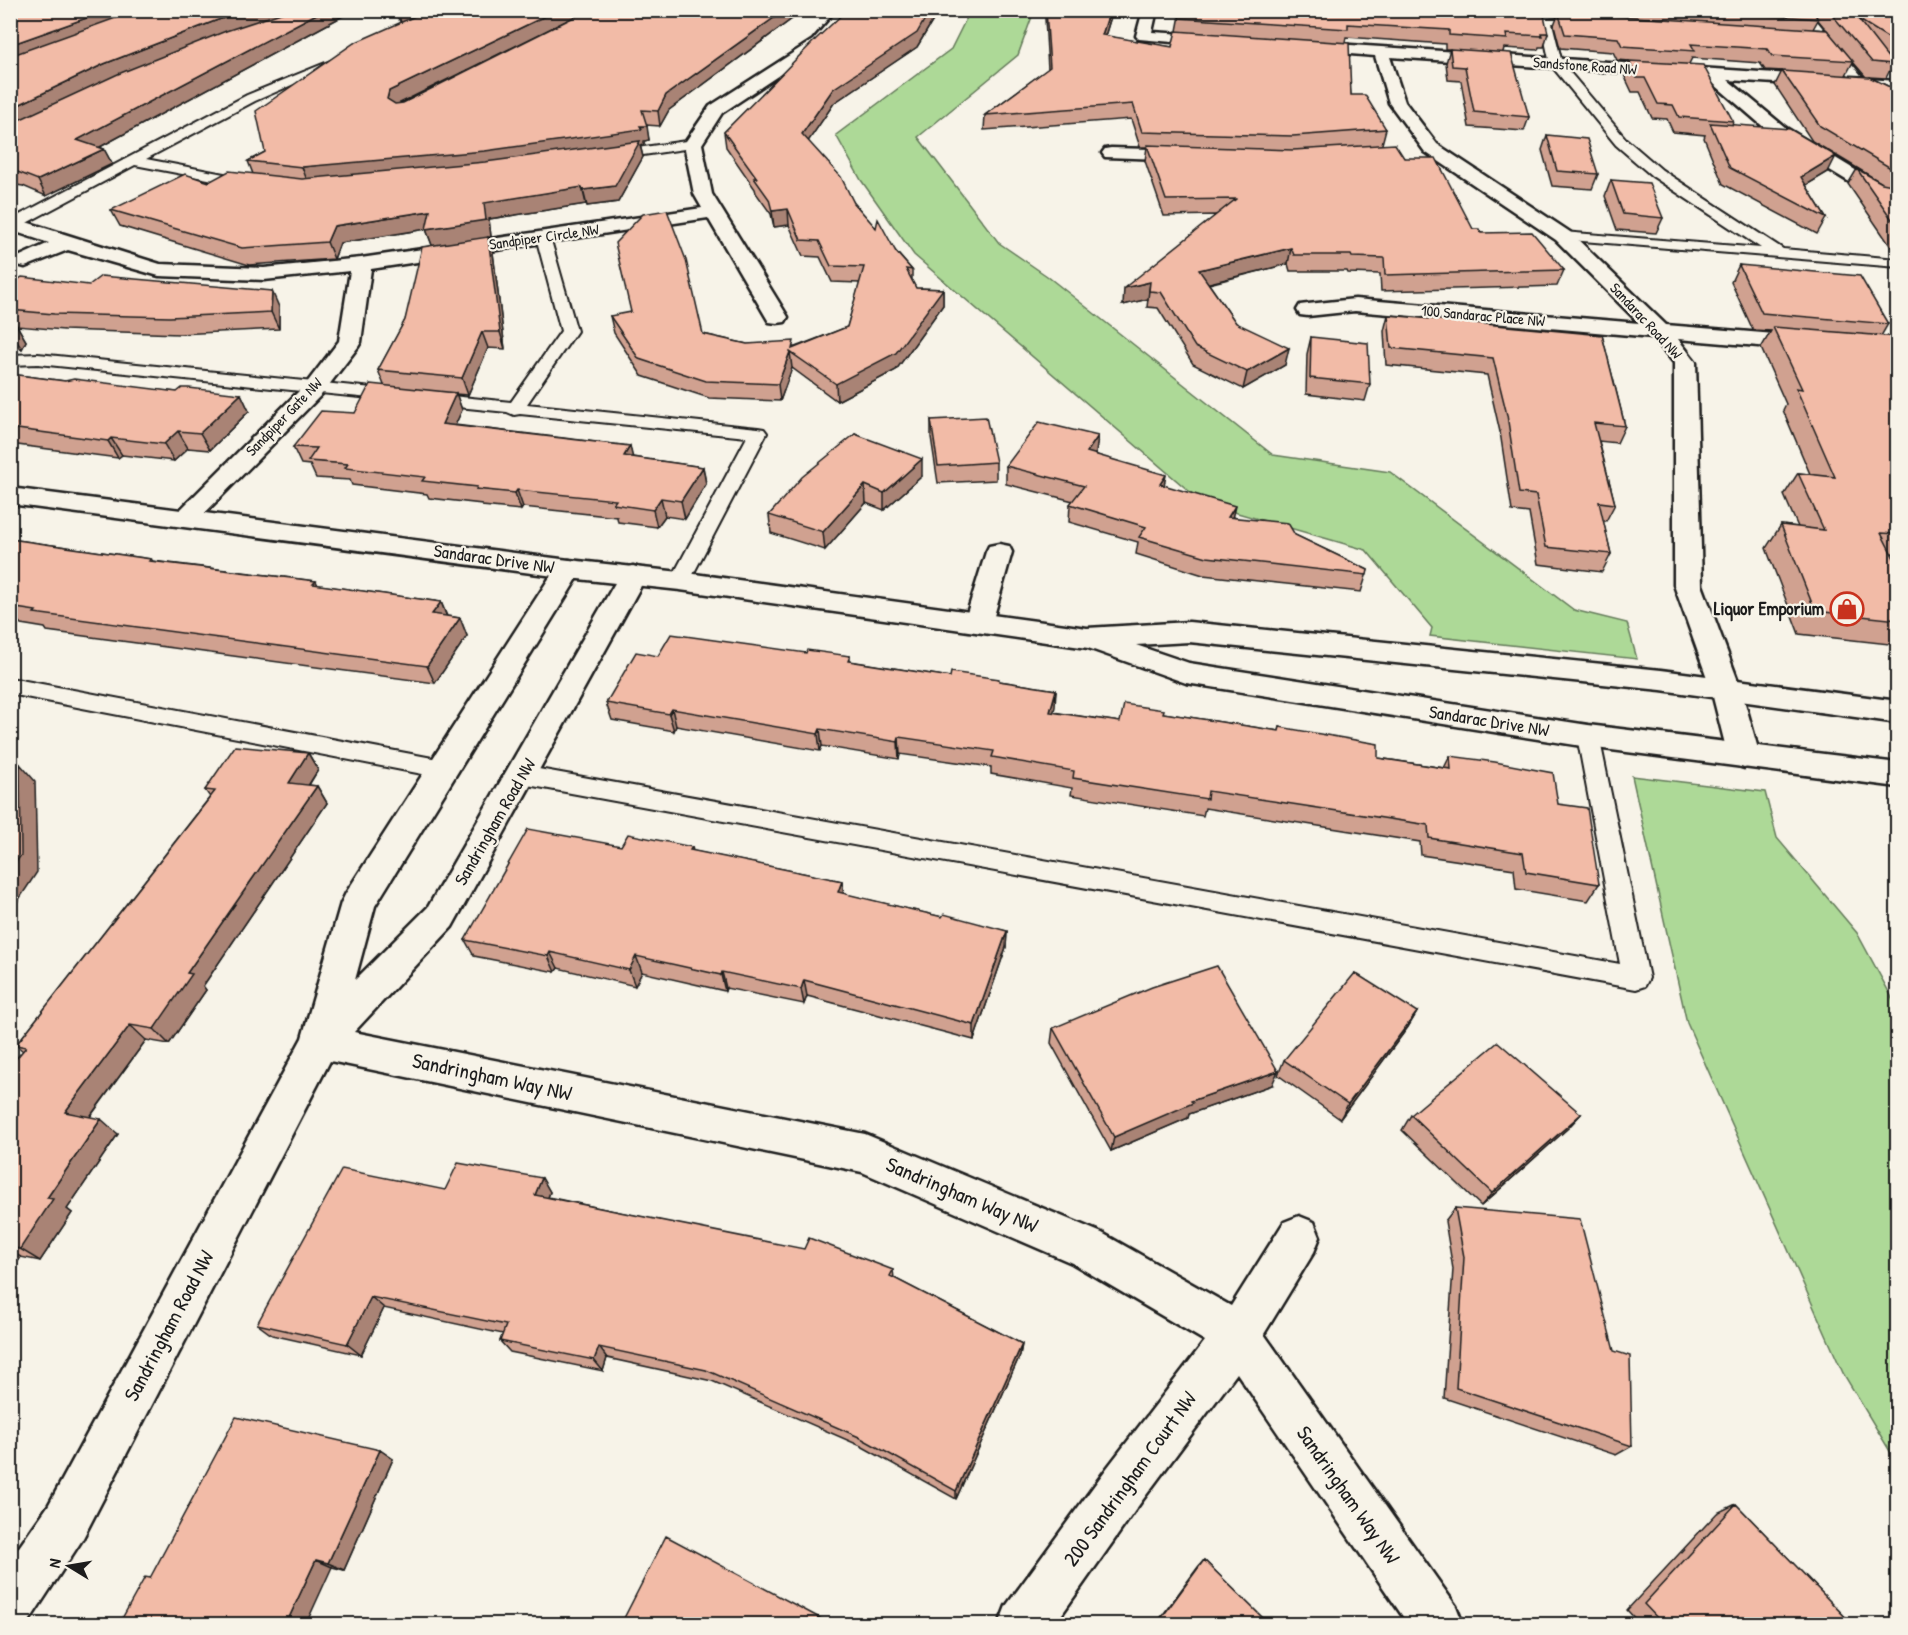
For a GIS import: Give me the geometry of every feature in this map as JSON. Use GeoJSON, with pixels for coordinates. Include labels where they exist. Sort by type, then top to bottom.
{"type":"FeatureCollection","features":[{"type":"Feature","properties":{"kind":"street"},"geometry":{"type":"LineString","coordinates":[[777,317],[711,212],[703,194],[693,144],[716,110],[818,43],[841,21],[847,10]]}},
{"type":"Feature","properties":{"kind":"street"},"geometry":{"type":"LineString","coordinates":[[1150,10],[1144,36],[1227,42]]}},
{"type":"Feature","properties":{"kind":"street","name":"Sandstone Road NW"},"geometry":{"type":"LineString","coordinates":[[1286,46],[1898,86]]}},
{"type":"Feature","properties":{"kind":"street","name":"Sandarac Road NW"},"geometry":{"type":"LineString","coordinates":[[1381,52],[1397,103],[1431,148],[1563,236],[1659,330],[1685,362],[1688,585],[1726,689],[1743,756]]}},
{"type":"Feature","properties":{"kind":"street"},"geometry":{"type":"LineString","coordinates":[[1712,74],[1780,132],[1881,193],[1898,194]]}},
{"type":"Feature","properties":{"kind":"street"},"geometry":{"type":"LineString","coordinates":[[1408,150],[1431,148]]}},
{"type":"Feature","properties":{"kind":"street"},"geometry":{"type":"LineString","coordinates":[[1111,153],[1206,156]]}},
{"type":"Feature","properties":{"kind":"street","name":"Sandpiper Circle NW"},"geometry":{"type":"LineString","coordinates":[[12,224],[159,270],[264,274],[361,264],[711,212]]}},
{"type":"Feature","properties":{"kind":"street"},"geometry":{"type":"LineString","coordinates":[[25,261],[67,243]]}},
{"type":"Feature","properties":{"kind":"street","name":"Sandpiper Gate NW"},"geometry":{"type":"LineString","coordinates":[[185,518],[314,389],[350,342],[361,264]]}},
{"type":"Feature","properties":{"kind":"street","name":"100 Sandarac Place NW"},"geometry":{"type":"LineString","coordinates":[[1308,310],[1355,305],[1898,351]]}},
{"type":"Feature","properties":{"kind":"street","name":"Sandarac Drive NW"},"geometry":{"type":"LineString","coordinates":[[10,496],[569,569],[680,581],[1087,638],[1189,632],[1661,680],[1898,711]]}},
{"type":"Feature","properties":{"kind":"street"},"geometry":{"type":"LineString","coordinates":[[978,623],[999,552]]}},
{"type":"Feature","properties":{"kind":"street","name":"Sandringham Road NW"},"geometry":{"type":"LineString","coordinates":[[10,1605],[65,1523],[320,1042],[358,903],[569,569]]}},
{"type":"Feature","properties":{"kind":"street","name":"Sandringham Road NW"},"geometry":{"type":"LineString","coordinates":[[320,1042],[440,916],[522,775],[633,575]]}},
{"type":"Feature","properties":{"kind":"street","name":"Sandarac Drive NW"},"geometry":{"type":"LineString","coordinates":[[1087,638],[1186,673],[1588,736],[1898,775]]}},
{"type":"Feature","properties":{"kind":"street","name":"Sandringham Way NW"},"geometry":{"type":"LineString","coordinates":[[320,1042],[865,1153],[1088,1248],[1238,1335],[1438,1624]]}},
{"type":"Feature","properties":{"kind":"street","name":"200 Sandringham Court NW"},"geometry":{"type":"LineString","coordinates":[[1024,1624],[1124,1485],[1238,1335],[1299,1237]]}},
{"type":"Feature","properties":{"kind":"lane"},"geometry":{"type":"LineString","coordinates":[[1802,10],[1819,38],[1861,84],[1898,105]]}},
{"type":"Feature","properties":{"kind":"lane"},"geometry":{"type":"LineString","coordinates":[[1545,15],[1556,64],[1621,142],[1657,173],[1778,252]]}},
{"type":"Feature","properties":{"kind":"lane"},"geometry":{"type":"LineString","coordinates":[[1500,16],[1545,15],[1604,24]]}},
{"type":"Feature","properties":{"kind":"lane"},"geometry":{"type":"LineString","coordinates":[[12,224],[251,98],[358,52]]}},
{"type":"Feature","properties":{"kind":"lane"},"geometry":{"type":"LineString","coordinates":[[590,158],[693,144]]}},
{"type":"Feature","properties":{"kind":"lane"},"geometry":{"type":"LineString","coordinates":[[131,160],[237,182],[261,184]]}},
{"type":"Feature","properties":{"kind":"lane"},"geometry":{"type":"LineString","coordinates":[[1563,236],[1898,263]]}},
{"type":"Feature","properties":{"kind":"lane"},"geometry":{"type":"LineString","coordinates":[[513,410],[569,331],[543,237]]}},
{"type":"Feature","properties":{"kind":"lane"},"geometry":{"type":"LineString","coordinates":[[10,360],[38,359],[513,410],[758,433],[680,581]]}},
{"type":"Feature","properties":{"kind":"lane"},"geometry":{"type":"LineString","coordinates":[[10,686],[443,769]]}},
{"type":"Feature","properties":{"kind":"lane"},"geometry":{"type":"LineString","coordinates":[[522,775],[1636,978],[1588,736]]}},
{"type":"Feature","properties":{"kind":"green space"},"geometry":{"type":"Polygon","coordinates":[[[970,11],[1034,11],[1018,55],[918,137],[999,243],[1047,276],[1273,455],[1390,472],[1574,610],[1627,623],[1637,659],[1430,636],[1432,628],[1366,550],[1203,503],[914,255],[861,180],[836,135],[951,49],[970,11]]]}},
{"type":"Feature","properties":{"kind":"green space"},"geometry":{"type":"Polygon","coordinates":[[[1632,776],[1765,792],[1777,838],[1857,933],[1897,1007],[1897,1463],[1843,1373],[1687,1023],[1632,776]]]}},
{"type":"Feature","properties":{"kind":"building"},"geometry":{"type":"Polygon","coordinates":[[[10,10],[109,10],[10,45],[10,10]]]}},
{"type":"Feature","properties":{"kind":"building"},"geometry":{"type":"Polygon","coordinates":[[[138,10],[247,10],[104,64],[10,109],[10,56],[138,10]]]}},
{"type":"Feature","properties":{"kind":"building"},"geometry":{"type":"Polygon","coordinates":[[[290,10],[324,10],[77,140],[104,149],[38,180],[10,170],[10,124],[118,74],[226,31],[290,10]]]}},
{"type":"Feature","properties":{"kind":"building"},"geometry":{"type":"Polygon","coordinates":[[[429,10],[558,10],[389,91],[387,99],[395,104],[403,103],[588,10],[785,10],[666,95],[658,111],[642,110],[647,126],[640,126],[642,129],[485,151],[302,167],[248,161],[265,152],[256,111],[354,43],[429,10]]]}},
{"type":"Feature","properties":{"kind":"building"},"geometry":{"type":"Polygon","coordinates":[[[847,10],[930,10],[917,33],[833,89],[802,134],[841,177],[854,203],[876,228],[878,219],[896,252],[912,270],[906,269],[916,288],[943,289],[896,353],[836,384],[790,352],[778,384],[706,381],[639,359],[610,316],[631,312],[615,243],[643,214],[667,210],[686,260],[703,334],[747,344],[794,341],[792,349],[847,327],[864,267],[831,266],[819,241],[801,240],[788,209],[772,211],[769,199],[754,178],[757,178],[724,132],[847,10]]]}},
{"type":"Feature","properties":{"kind":"building"},"geometry":{"type":"Polygon","coordinates":[[[1046,10],[1110,10],[1102,35],[1172,47],[1176,31],[1349,43],[1351,95],[1365,95],[1386,129],[1293,136],[1142,132],[1133,104],[985,115],[1050,67],[1046,10]]]}},
{"type":"Feature","properties":{"kind":"building"},"geometry":{"type":"Polygon","coordinates":[[[1181,10],[1541,10],[1548,33],[1541,33],[1542,36],[1506,34],[1507,39],[1449,35],[1449,30],[1348,24],[1348,29],[1179,18],[1181,10]]]}},
{"type":"Feature","properties":{"kind":"building"},"geometry":{"type":"Polygon","coordinates":[[[1699,10],[1812,10],[1818,19],[1699,10]]]}},
{"type":"Feature","properties":{"kind":"building"},"geometry":{"type":"Polygon","coordinates":[[[1828,10],[1898,10],[1898,44],[1858,19],[1893,64],[1872,62],[1828,10]]]}},
{"type":"Feature","properties":{"kind":"building"},"geometry":{"type":"Polygon","coordinates":[[[1558,12],[1827,30],[1853,61],[1772,56],[1767,49],[1691,44],[1695,51],[1622,46],[1618,38],[1565,34],[1558,12]]]}},
{"type":"Feature","properties":{"kind":"building"},"geometry":{"type":"Polygon","coordinates":[[[1450,49],[1511,53],[1529,117],[1474,112],[1465,67],[1452,66],[1450,49]]]}},
{"type":"Feature","properties":{"kind":"building"},"geometry":{"type":"Polygon","coordinates":[[[1629,61],[1703,65],[1733,121],[1679,117],[1673,105],[1658,104],[1645,78],[1637,78],[1629,61]]]}},
{"type":"Feature","properties":{"kind":"building"},"geometry":{"type":"Polygon","coordinates":[[[1782,71],[1869,77],[1898,91],[1898,171],[1820,126],[1782,71]]]}},
{"type":"Feature","properties":{"kind":"building"},"geometry":{"type":"Polygon","coordinates":[[[1710,123],[1790,129],[1836,156],[1801,177],[1826,218],[1730,168],[1710,123]]]}},
{"type":"Feature","properties":{"kind":"building"},"geometry":{"type":"Polygon","coordinates":[[[1547,135],[1587,139],[1598,174],[1557,171],[1547,135]]]}},
{"type":"Feature","properties":{"kind":"building"},"geometry":{"type":"Polygon","coordinates":[[[640,141],[615,186],[583,190],[582,187],[484,203],[486,220],[426,229],[430,211],[334,226],[327,242],[242,248],[111,210],[185,174],[209,182],[229,171],[302,179],[485,162],[640,141]]]}},
{"type":"Feature","properties":{"kind":"building"},"geometry":{"type":"Polygon","coordinates":[[[1395,144],[1404,158],[1436,158],[1473,229],[1479,229],[1481,233],[1532,232],[1564,270],[1385,275],[1384,258],[1352,257],[1351,255],[1294,255],[1291,248],[1199,270],[1236,323],[1289,348],[1247,372],[1195,347],[1161,292],[1149,291],[1150,282],[1124,288],[1236,199],[1166,200],[1147,145],[1293,150],[1395,144]]]}},
{"type":"Feature","properties":{"kind":"building"},"geometry":{"type":"Polygon","coordinates":[[[1857,169],[1882,183],[1898,186],[1898,228],[1857,169]]]}},
{"type":"Feature","properties":{"kind":"building"},"geometry":{"type":"Polygon","coordinates":[[[1611,180],[1649,183],[1663,218],[1623,214],[1611,180]]]}},
{"type":"Feature","properties":{"kind":"building"},"geometry":{"type":"Polygon","coordinates":[[[488,237],[500,332],[482,332],[462,378],[378,370],[405,320],[422,247],[488,237]]]}},
{"type":"Feature","properties":{"kind":"building"},"geometry":{"type":"Polygon","coordinates":[[[1739,265],[1860,276],[1888,324],[1762,313],[1739,265]]]}},
{"type":"Feature","properties":{"kind":"building"},"geometry":{"type":"Polygon","coordinates":[[[101,276],[272,291],[271,312],[170,317],[54,314],[10,310],[10,285],[22,277],[89,285],[101,276]]]}},
{"type":"Feature","properties":{"kind":"building"},"geometry":{"type":"Polygon","coordinates":[[[1388,315],[1602,335],[1625,426],[1594,423],[1615,504],[1599,502],[1611,554],[1546,547],[1536,495],[1519,493],[1507,415],[1493,358],[1391,348],[1388,315]]]}},
{"type":"Feature","properties":{"kind":"building"},"geometry":{"type":"Polygon","coordinates":[[[10,321],[16,324],[11,333],[10,332],[10,321]]]}},
{"type":"Feature","properties":{"kind":"building"},"geometry":{"type":"Polygon","coordinates":[[[1773,327],[1898,337],[1898,529],[1894,529],[1897,534],[1881,533],[1898,566],[1898,620],[1815,611],[1781,525],[1824,530],[1798,473],[1835,477],[1796,388],[1802,389],[1773,327]]]}},
{"type":"Feature","properties":{"kind":"building"},"geometry":{"type":"Polygon","coordinates":[[[1311,337],[1368,343],[1370,384],[1310,378],[1311,337]]]}},
{"type":"Feature","properties":{"kind":"building"},"geometry":{"type":"Polygon","coordinates":[[[10,374],[65,381],[74,379],[177,392],[182,388],[189,388],[241,394],[200,433],[178,431],[164,444],[111,438],[108,441],[10,428],[10,374]]]}},
{"type":"Feature","properties":{"kind":"building"},"geometry":{"type":"Polygon","coordinates":[[[370,384],[456,393],[442,424],[630,446],[624,456],[703,467],[681,501],[661,498],[653,510],[613,504],[616,500],[517,490],[515,493],[476,489],[477,487],[422,481],[425,477],[345,468],[348,464],[308,461],[317,448],[293,447],[321,411],[355,413],[370,384]]]}},
{"type":"Feature","properties":{"kind":"building"},"geometry":{"type":"Polygon","coordinates":[[[986,417],[996,462],[938,466],[931,420],[986,417]]]}},
{"type":"Feature","properties":{"kind":"building"},"geometry":{"type":"Polygon","coordinates":[[[1039,422],[1098,436],[1087,452],[1166,475],[1160,484],[1235,506],[1228,517],[1288,523],[1295,535],[1368,570],[1367,575],[1207,557],[1139,537],[1146,527],[1070,504],[1084,486],[1006,466],[1039,422]]]}},
{"type":"Feature","properties":{"kind":"building"},"geometry":{"type":"Polygon","coordinates":[[[855,434],[922,459],[884,493],[865,485],[823,532],[769,515],[802,477],[855,434]]]}},
{"type":"Feature","properties":{"kind":"building"},"geometry":{"type":"Polygon","coordinates":[[[10,539],[151,559],[149,561],[316,581],[313,584],[441,602],[432,614],[460,618],[427,666],[34,613],[36,611],[10,607],[10,539]]]}},
{"type":"Feature","properties":{"kind":"building"},"geometry":{"type":"Polygon","coordinates":[[[671,634],[806,653],[807,650],[850,656],[848,661],[950,677],[951,672],[1056,690],[1050,712],[1120,722],[1124,704],[1164,710],[1163,713],[1279,731],[1280,727],[1378,744],[1378,758],[1451,769],[1450,756],[1553,773],[1558,804],[1587,808],[1599,884],[1526,872],[1523,853],[1429,838],[1428,825],[1208,791],[1207,799],[1073,778],[1074,771],[992,757],[994,751],[899,737],[898,742],[820,729],[818,734],[672,709],[669,714],[606,703],[636,652],[658,656],[671,634]]]}},
{"type":"Feature","properties":{"kind":"building"},"geometry":{"type":"Polygon","coordinates":[[[235,746],[308,753],[289,783],[317,786],[187,973],[192,974],[154,1029],[130,1025],[65,1112],[101,1119],[47,1198],[53,1199],[20,1249],[10,1247],[10,1066],[26,1047],[16,1045],[215,791],[205,790],[235,746]]]}},
{"type":"Feature","properties":{"kind":"building"},"geometry":{"type":"Polygon","coordinates":[[[10,757],[20,764],[21,855],[10,871],[10,757]]]}},
{"type":"Feature","properties":{"kind":"building"},"geometry":{"type":"Polygon","coordinates":[[[528,829],[621,846],[628,834],[692,847],[690,850],[842,881],[838,892],[942,917],[944,914],[1007,931],[974,1025],[804,980],[801,989],[722,972],[721,975],[636,956],[629,970],[550,952],[548,956],[465,940],[528,829]]]}},
{"type":"Feature","properties":{"kind":"building"},"geometry":{"type":"Polygon","coordinates":[[[1217,966],[1278,1071],[1191,1101],[1193,1103],[1114,1137],[1053,1028],[1152,987],[1217,966]]]}},
{"type":"Feature","properties":{"kind":"building"},"geometry":{"type":"Polygon","coordinates":[[[1355,973],[1417,1012],[1348,1104],[1284,1060],[1355,973]]]}},
{"type":"Feature","properties":{"kind":"building"},"geometry":{"type":"Polygon","coordinates":[[[1498,1042],[1581,1114],[1492,1193],[1411,1115],[1498,1042]]]}},
{"type":"Feature","properties":{"kind":"building"},"geometry":{"type":"Polygon","coordinates":[[[458,1163],[542,1178],[535,1195],[804,1249],[809,1238],[893,1270],[890,1276],[1022,1344],[956,1491],[859,1437],[706,1370],[599,1347],[594,1360],[500,1341],[506,1325],[371,1297],[347,1344],[257,1324],[342,1169],[445,1190],[458,1163]]]}},
{"type":"Feature","properties":{"kind":"building"},"geometry":{"type":"Polygon","coordinates":[[[1455,1208],[1580,1219],[1614,1351],[1630,1356],[1632,1446],[1456,1388],[1464,1257],[1455,1208]]]}},
{"type":"Feature","properties":{"kind":"building"},"geometry":{"type":"Polygon","coordinates":[[[236,1417],[380,1450],[328,1563],[316,1560],[286,1624],[119,1624],[145,1577],[150,1578],[236,1417]]]}},
{"type":"Feature","properties":{"kind":"building"},"geometry":{"type":"Polygon","coordinates":[[[1736,1504],[1852,1624],[1663,1624],[1644,1604],[1736,1504]]]}},
{"type":"Feature","properties":{"kind":"building"},"geometry":{"type":"Polygon","coordinates":[[[666,1536],[831,1624],[621,1624],[666,1536]]]}},
{"type":"Feature","properties":{"kind":"building"},"geometry":{"type":"Polygon","coordinates":[[[1204,1560],[1269,1624],[1157,1624],[1204,1560]]]}},
{"type":"Feature","properties":{"kind":"place","name":"Liquor Emporium"},"geometry":{"type":"Point","coordinates":[1847,609]}}]}
